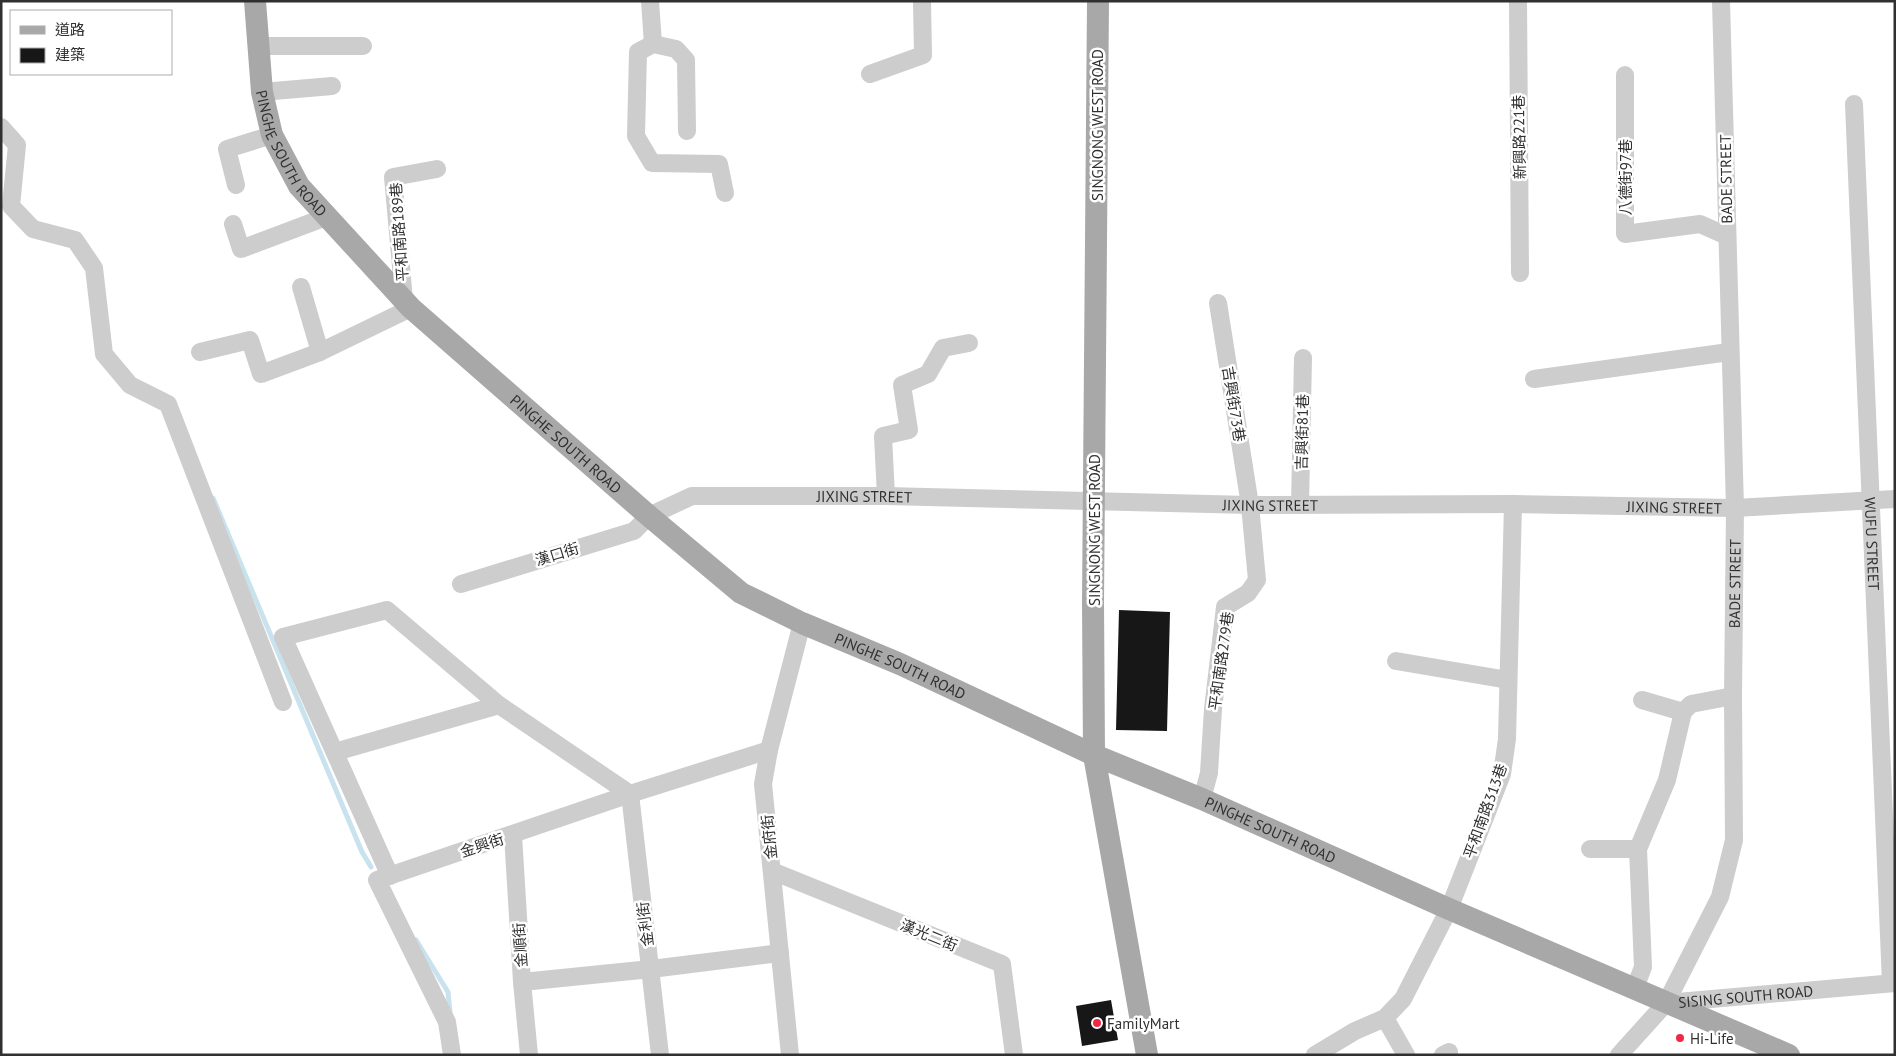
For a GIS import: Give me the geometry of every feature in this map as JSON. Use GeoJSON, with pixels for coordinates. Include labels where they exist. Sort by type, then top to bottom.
{"type":"FeatureCollection","features":[{"type":"Feature","properties":{"kind":"main road","name":"PINGHE SOUTH ROAD"},"geometry":{"type":"LineString","coordinates":[[256,1],[262,92],[272,135],[299,186],[408,304],[649,516],[741,593],[802,623],[900,664],[1094,755],[1202,799],[1449,909],[1789,1055]]}},
{"type":"Feature","properties":{"kind":"main road","name":"SINGNONG WEST ROAD"},"geometry":{"type":"LineString","coordinates":[[1098,1],[1094,755],[1148,1055]]}},
{"type":"Feature","properties":{"kind":"street"},"geometry":{"type":"LineString","coordinates":[[650,1],[653,44]]}},
{"type":"Feature","properties":{"kind":"street"},"geometry":{"type":"LineString","coordinates":[[870,74],[923,54],[922,1]]}},
{"type":"Feature","properties":{"kind":"street","name":"新興路221巷"},"geometry":{"type":"LineString","coordinates":[[1518,1],[1520,273]]}},
{"type":"Feature","properties":{"kind":"street","name":"BADE STREET"},"geometry":{"type":"LineString","coordinates":[[1666,1003],[1720,897],[1734,840],[1734,508],[1721,1]]}},
{"type":"Feature","properties":{"kind":"street"},"geometry":{"type":"LineString","coordinates":[[688,131],[686,60],[676,49],[653,44],[638,52],[636,136],[652,163],[719,164],[725,193]]}},
{"type":"Feature","properties":{"kind":"street"},"geometry":{"type":"LineString","coordinates":[[259,46],[363,46]]}},
{"type":"Feature","properties":{"kind":"street","name":"八德街97巷"},"geometry":{"type":"LineString","coordinates":[[1625,76],[1625,234],[1700,224],[1727,236]]}},
{"type":"Feature","properties":{"kind":"street"},"geometry":{"type":"LineString","coordinates":[[262,92],[332,86]]}},
{"type":"Feature","properties":{"kind":"street","name":"WUFU STREET"},"geometry":{"type":"LineString","coordinates":[[1854,104],[1893,983]]}},
{"type":"Feature","properties":{"kind":"street"},"geometry":{"type":"LineString","coordinates":[[1,127],[17,145],[11,206],[33,229],[75,240],[94,268],[104,354],[130,385],[168,404],[283,702]]}},
{"type":"Feature","properties":{"kind":"street"},"geometry":{"type":"LineString","coordinates":[[236,185],[227,149],[272,135]]}},
{"type":"Feature","properties":{"kind":"street","name":"平和南路189巷"},"geometry":{"type":"LineString","coordinates":[[408,304],[393,177],[437,169]]}},
{"type":"Feature","properties":{"kind":"street"},"geometry":{"type":"LineString","coordinates":[[233,224],[241,248],[326,216]]}},
{"type":"Feature","properties":{"kind":"street"},"geometry":{"type":"LineString","coordinates":[[301,287],[320,352]]}},
{"type":"Feature","properties":{"kind":"street","name":"吉興街73巷"},"geometry":{"type":"LineString","coordinates":[[1218,303],[1250,505]]}},
{"type":"Feature","properties":{"kind":"street"},"geometry":{"type":"LineString","coordinates":[[200,352],[250,340],[261,374],[320,352],[408,304]]}},
{"type":"Feature","properties":{"kind":"street"},"geometry":{"type":"LineString","coordinates":[[886,496],[883,436],[909,430],[902,385],[928,374],[943,348],[969,343]]}},
{"type":"Feature","properties":{"kind":"street"},"geometry":{"type":"LineString","coordinates":[[1534,379],[1729,352]]}},
{"type":"Feature","properties":{"kind":"street","name":"吉興街81巷"},"geometry":{"type":"LineString","coordinates":[[1300,505],[1303,358]]}},
{"type":"Feature","properties":{"kind":"street","name":"JIXING STREET"},"geometry":{"type":"LineString","coordinates":[[649,516],[692,496],[886,496],[1250,505],[1513,504],[1734,508],[1895,499]]}},
{"type":"Feature","properties":{"kind":"street","name":"平和南路313巷"},"geometry":{"type":"LineString","coordinates":[[1385,1018],[1402,1000],[1449,909],[1502,774],[1507,739],[1513,504]]}},
{"type":"Feature","properties":{"kind":"street","name":"平和南路279巷"},"geometry":{"type":"LineString","coordinates":[[1202,799],[1209,773],[1213,709],[1225,607],[1248,593],[1257,580],[1250,505]]}},
{"type":"Feature","properties":{"kind":"street","name":"漢口街"},"geometry":{"type":"LineString","coordinates":[[461,584],[634,531],[649,516]]}},
{"type":"Feature","properties":{"kind":"street"},"geometry":{"type":"LineString","coordinates":[[452,1055],[447,1022],[377,880],[390,876],[283,637],[387,610],[499,705],[630,794]]}},
{"type":"Feature","properties":{"kind":"street","name":"金府街"},"geometry":{"type":"LineString","coordinates":[[790,1055],[763,784],[768,750],[802,623]]}},
{"type":"Feature","properties":{"kind":"street"},"geometry":{"type":"LineString","coordinates":[[1396,661],[1508,680]]}},
{"type":"Feature","properties":{"kind":"street"},"geometry":{"type":"LineString","coordinates":[[1635,988],[1643,967],[1638,850],[1667,780],[1683,712],[1691,704],[1733,696]]}},
{"type":"Feature","properties":{"kind":"street"},"geometry":{"type":"LineString","coordinates":[[1642,700],[1683,712]]}},
{"type":"Feature","properties":{"kind":"street"},"geometry":{"type":"LineString","coordinates":[[334,752],[499,705]]}},
{"type":"Feature","properties":{"kind":"street","name":"金興街"},"geometry":{"type":"LineString","coordinates":[[390,876],[630,794],[768,750]]}},
{"type":"Feature","properties":{"kind":"street","name":"金利街"},"geometry":{"type":"LineString","coordinates":[[630,794],[660,1055]]}},
{"type":"Feature","properties":{"kind":"street","name":"金順街"},"geometry":{"type":"LineString","coordinates":[[513,835],[522,982],[529,1055]]}},
{"type":"Feature","properties":{"kind":"street"},"geometry":{"type":"LineString","coordinates":[[1590,849],[1638,850]]}},
{"type":"Feature","properties":{"kind":"street","name":"漢光二街"},"geometry":{"type":"LineString","coordinates":[[772,871],[1002,964],[1014,1055]]}},
{"type":"Feature","properties":{"kind":"street"},"geometry":{"type":"LineString","coordinates":[[522,982],[780,953]]}},
{"type":"Feature","properties":{"kind":"street","name":"SISING SOUTH ROAD"},"geometry":{"type":"LineString","coordinates":[[1618,1055],[1666,1003],[1893,983]]}},
{"type":"Feature","properties":{"kind":"street"},"geometry":{"type":"LineString","coordinates":[[1315,1055],[1356,1031],[1385,1018],[1406,1055]]}},
{"type":"Feature","properties":{"kind":"building"},"geometry":{"type":"Polygon","coordinates":[[[1119,610],[1170,612],[1167,731],[1116,730],[1119,610]]]}},
{"type":"Feature","properties":{"kind":"building","name":"FamilyMart"},"geometry":{"type":"Polygon","coordinates":[[[1111,1000],[1118,1040],[1082,1046],[1076,1006],[1111,1000]]]}},
{"type":"Feature","properties":{"kind":"waterway"},"geometry":{"type":"LineString","coordinates":[[213,498],[362,852],[371,867]]}},
{"type":"Feature","properties":{"kind":"waterway"},"geometry":{"type":"LineString","coordinates":[[416,940],[448,992],[450,1012]]}},
{"type":"Feature","properties":{"kind":"place","name":"FamilyMart"},"geometry":{"type":"Point","coordinates":[1097,1023]}},
{"type":"Feature","properties":{"kind":"place","name":"Hi-Life"},"geometry":{"type":"Point","coordinates":[1680,1038]}}]}
